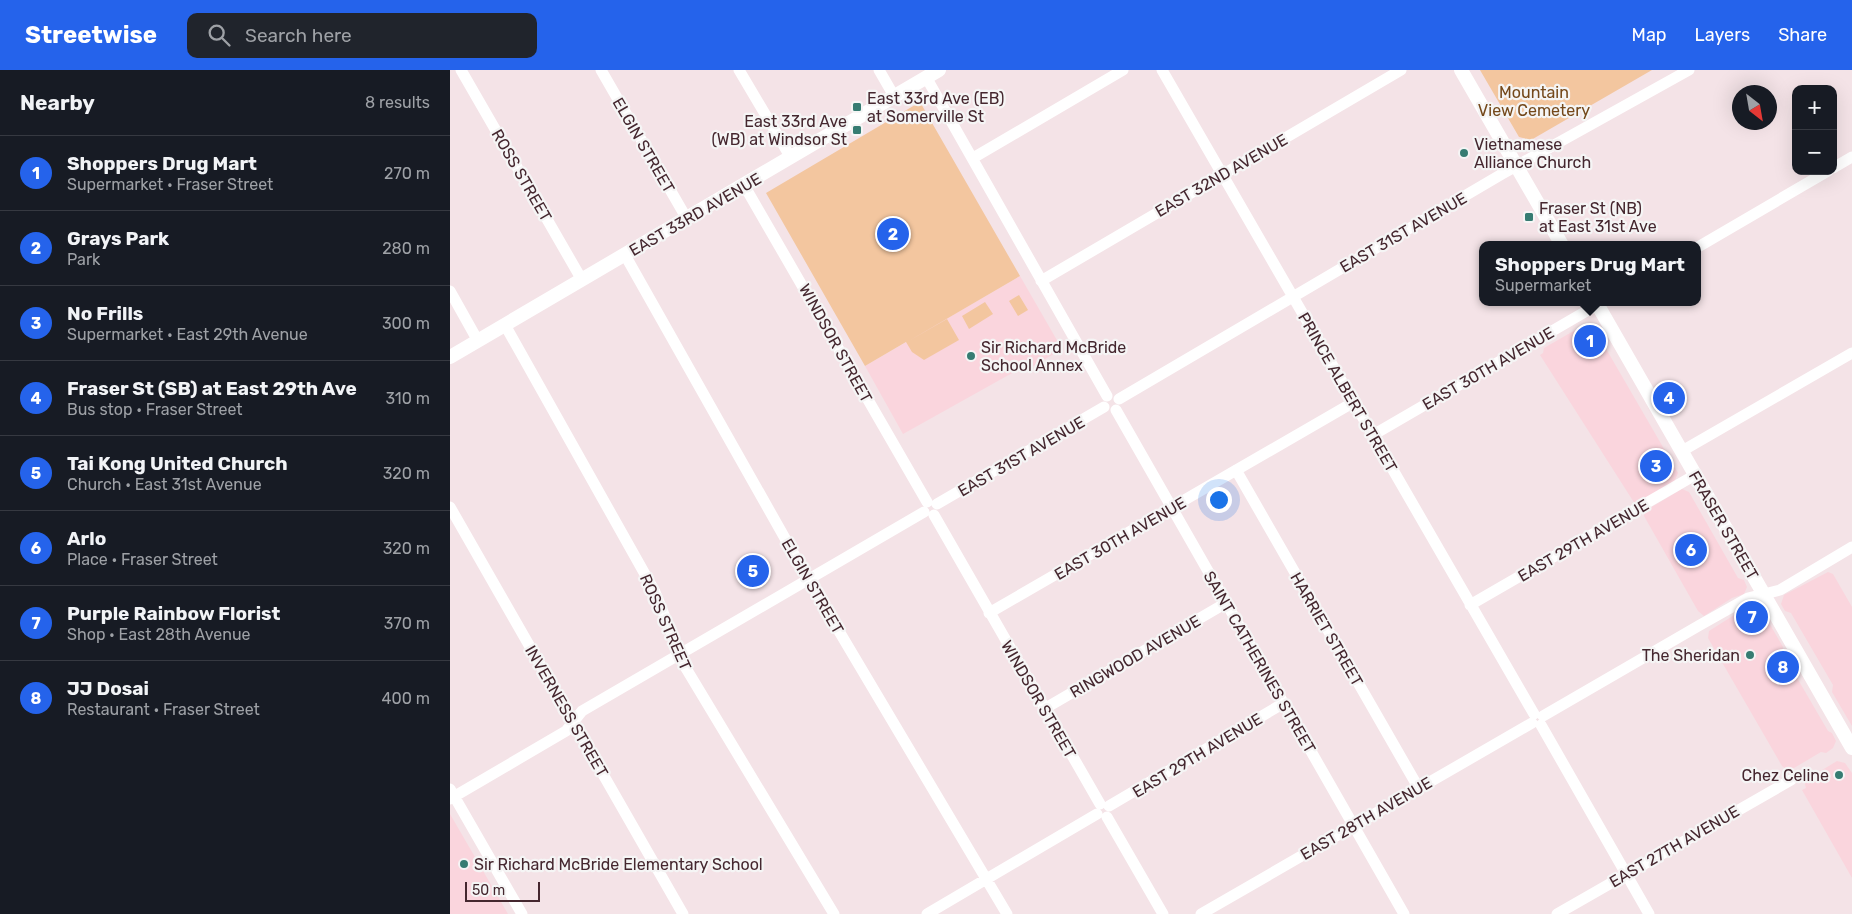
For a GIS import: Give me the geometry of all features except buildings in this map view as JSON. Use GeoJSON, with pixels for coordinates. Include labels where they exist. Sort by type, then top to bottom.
{"type":"FeatureCollection","features":[{"type":"Feature","properties":{"kind":"street","name":"ROSS STREET"},"geometry":{"type":"LineString","coordinates":[[461,70],[582,280]]}},
{"type":"Feature","properties":{"kind":"street","name":"ELGIN STREET"},"geometry":{"type":"LineString","coordinates":[[601,70],[687,219]]}},
{"type":"Feature","properties":{"kind":"street"},"geometry":{"type":"LineString","coordinates":[[739,70],[791,158]]}},
{"type":"Feature","properties":{"kind":"street"},"geometry":{"type":"LineString","coordinates":[[879,70],[894,96]]}},
{"type":"Feature","properties":{"kind":"street","name":"EAST 33RD AVENUE"},"geometry":{"type":"LineString","coordinates":[[450,357],[939,70]]}},
{"type":"Feature","properties":{"kind":"street"},"geometry":{"type":"LineString","coordinates":[[973,158],[1123,70]]}},
{"type":"Feature","properties":{"kind":"street","name":"PRINCE ALBERT STREET"},"geometry":{"type":"LineString","coordinates":[[1162,70],[1649,914]]}},
{"type":"Feature","properties":{"kind":"street","name":"EAST 32ND AVENUE"},"geometry":{"type":"LineString","coordinates":[[1041,281],[1401,70]]}},
{"type":"Feature","properties":{"kind":"street"},"geometry":{"type":"LineString","coordinates":[[1462,70],[1560,241]]}},
{"type":"Feature","properties":{"kind":"street","name":"EAST 31ST AVENUE"},"geometry":{"type":"LineString","coordinates":[[451,795],[566,731],[582,711],[1517,165],[1689,70]]}},
{"type":"Feature","properties":{"kind":"street","name":"SAINT CATHERINES STREET"},"geometry":{"type":"LineString","coordinates":[[926,77],[1404,914]]}},
{"type":"Feature","properties":{"kind":"street"},"geometry":{"type":"LineString","coordinates":[[1837,166],[1852,157]]}},
{"type":"Feature","properties":{"kind":"street"},"geometry":{"type":"LineString","coordinates":[[1701,246],[1821,175]]}},
{"type":"Feature","properties":{"kind":"street","name":"WINDSOR STREET"},"geometry":{"type":"LineString","coordinates":[[744,185],[1163,914]]}},
{"type":"Feature","properties":{"kind":"street","name":"ELGIN STREET"},"geometry":{"type":"LineString","coordinates":[[625,255],[808,579],[1007,914]]}},
{"type":"Feature","properties":{"kind":"street"},"geometry":{"type":"LineString","coordinates":[[450,291],[478,340]]}},
{"type":"Feature","properties":{"kind":"street","name":"EAST 30TH AVENUE"},"geometry":{"type":"LineString","coordinates":[[1374,435],[1593,306]]}},
{"type":"Feature","properties":{"kind":"street","name":"FRASER STREET"},"geometry":{"type":"LineString","coordinates":[[1600,306],[1852,746]]}},
{"type":"Feature","properties":{"kind":"street","name":"ROSS STREET"},"geometry":{"type":"LineString","coordinates":[[505,325],[655,592],[679,655],[834,914]]}},
{"type":"Feature","properties":{"kind":"street"},"geometry":{"type":"LineString","coordinates":[[1682,452],[1852,353]]}},
{"type":"Feature","properties":{"kind":"street","name":"EAST 30TH AVENUE"},"geometry":{"type":"LineString","coordinates":[[989,614],[1354,402]]}},
{"type":"Feature","properties":{"kind":"street","name":"HARRIET STREET"},"geometry":{"type":"LineString","coordinates":[[1236,470],[1418,787]]}},
{"type":"Feature","properties":{"kind":"street","name":"EAST 29TH AVENUE"},"geometry":{"type":"LineString","coordinates":[[1470,605],[1695,475]]}},
{"type":"Feature","properties":{"kind":"street","name":"INVERNESS STREET"},"geometry":{"type":"LineString","coordinates":[[450,507],[683,914]]}},
{"type":"Feature","properties":{"kind":"street","name":"EAST 28TH AVENUE"},"geometry":{"type":"LineString","coordinates":[[1200,914],[1700,625],[1748,598],[1780,590],[1852,547]]}},
{"type":"Feature","properties":{"kind":"street","name":"RINGWOOD AVENUE"},"geometry":{"type":"LineString","coordinates":[[1044,709],[1226,603]]}},
{"type":"Feature","properties":{"kind":"street","name":"EAST 29TH AVENUE"},"geometry":{"type":"LineString","coordinates":[[927,914],[1284,703]]}},
{"type":"Feature","properties":{"kind":"street","name":"EAST 27TH AVENUE"},"geometry":{"type":"LineString","coordinates":[[1557,914],[1791,780]]}},
{"type":"Feature","properties":{"kind":"street"},"geometry":{"type":"LineString","coordinates":[[451,795],[522,914]]}},
{"type":"Feature","properties":{"kind":"shaded area"},"geometry":{"type":"Polygon","coordinates":[[[1020,276],[1062,349],[1023,372],[1021,368],[903,434],[865,366],[1020,276]]]}},
{"type":"Feature","properties":{"kind":"shaded area"},"geometry":{"type":"Polygon","coordinates":[[[1589,324],[1594,328],[1678,473],[1674,482],[1635,504],[1540,355],[1543,353],[1544,348],[1589,324]]]}},
{"type":"Feature","properties":{"kind":"shaded area"},"geometry":{"type":"Polygon","coordinates":[[[1682,489],[1689,492],[1738,578],[1744,580],[1747,587],[1744,594],[1732,598],[1704,616],[1698,611],[1644,516],[1645,511],[1682,489]]]}},
{"type":"Feature","properties":{"kind":"shaded area"},"geometry":{"type":"Polygon","coordinates":[[[1828,572],[1833,574],[1852,607],[1852,726],[1832,692],[1833,685],[1791,613],[1785,611],[1781,604],[1784,595],[1828,572]]]}},
{"type":"Feature","properties":{"kind":"shaded area"},"geometry":{"type":"Polygon","coordinates":[[[1750,605],[1756,605],[1761,609],[1783,647],[1782,652],[1828,731],[1832,733],[1836,741],[1833,748],[1826,753],[1821,752],[1789,771],[1782,766],[1708,638],[1709,631],[1750,605]]]}},
{"type":"Feature","properties":{"kind":"shaded area"},"geometry":{"type":"Polygon","coordinates":[[[1837,761],[1845,763],[1852,773],[1852,878],[1802,790],[1806,788],[1804,781],[1837,761]]]}},
{"type":"Feature","properties":{"kind":"shaded area","name":"Sir Richard McBride Elementary School"},"geometry":{"type":"Polygon","coordinates":[[[450,814],[508,914],[450,914],[450,814]]]}},
{"type":"Feature","properties":{"kind":"green space","name":"Mountain View Cemetery"},"geometry":{"type":"Polygon","coordinates":[[[1480,70],[1652,70],[1531,140],[1519,137],[1480,70]]]}},
{"type":"Feature","properties":{"kind":"green space"},"geometry":{"type":"Polygon","coordinates":[[[920,102],[1020,276],[907,342],[947,319],[959,340],[924,360],[912,352],[906,342],[865,366],[766,193],[920,102]]]}},
{"type":"Feature","properties":{"kind":"green space"},"geometry":{"type":"Polygon","coordinates":[[[1019,295],[1028,310],[1018,316],[1009,301],[1019,295]]]}},
{"type":"Feature","properties":{"kind":"green space"},"geometry":{"type":"Polygon","coordinates":[[[985,302],[993,314],[969,329],[962,316],[985,302]]]}},
{"type":"Feature","properties":{"kind":"place","name":"East 33rd Ave (EB) at Somerville St"},"geometry":{"type":"Point","coordinates":[857,107]}},
{"type":"Feature","properties":{"kind":"place","name":"East 33rd Ave (WB) at Windsor St"},"geometry":{"type":"Point","coordinates":[857,130]}},
{"type":"Feature","properties":{"kind":"place","name":"Vietnamese Alliance Church"},"geometry":{"type":"Point","coordinates":[1464,153]}},
{"type":"Feature","properties":{"kind":"place","name":"Fraser St (NB) at East 31st Ave"},"geometry":{"type":"Point","coordinates":[1529,217]}},
{"type":"Feature","properties":{"kind":"place","name":"Grays Park"},"geometry":{"type":"Point","coordinates":[893,234]}},
{"type":"Feature","properties":{"kind":"place","name":"Shoppers Drug Mart"},"geometry":{"type":"Point","coordinates":[1590,341]}},
{"type":"Feature","properties":{"kind":"place","name":"Sir Richard McBride School Annex"},"geometry":{"type":"Point","coordinates":[971,356]}},
{"type":"Feature","properties":{"kind":"place","name":"Fraser St (SB) at East 29th Ave"},"geometry":{"type":"Point","coordinates":[1669,398]}},
{"type":"Feature","properties":{"kind":"place","name":"No Frills"},"geometry":{"type":"Point","coordinates":[1656,466]}},
{"type":"Feature","properties":{"kind":"place","name":"Arlo"},"geometry":{"type":"Point","coordinates":[1691,550]}},
{"type":"Feature","properties":{"kind":"place","name":"Tai Kong United Church"},"geometry":{"type":"Point","coordinates":[753,571]}},
{"type":"Feature","properties":{"kind":"place","name":"Purple Rainbow Florist"},"geometry":{"type":"Point","coordinates":[1752,617]}},
{"type":"Feature","properties":{"kind":"place","name":"The Sheridan"},"geometry":{"type":"Point","coordinates":[1750,655]}},
{"type":"Feature","properties":{"kind":"place","name":"JJ Dosai"},"geometry":{"type":"Point","coordinates":[1783,667]}},
{"type":"Feature","properties":{"kind":"place","name":"Chez Celine"},"geometry":{"type":"Point","coordinates":[1839,775]}},
{"type":"Feature","properties":{"kind":"place","name":"Sir Richard McBride Elementary School"},"geometry":{"type":"Point","coordinates":[464,864]}}]}
